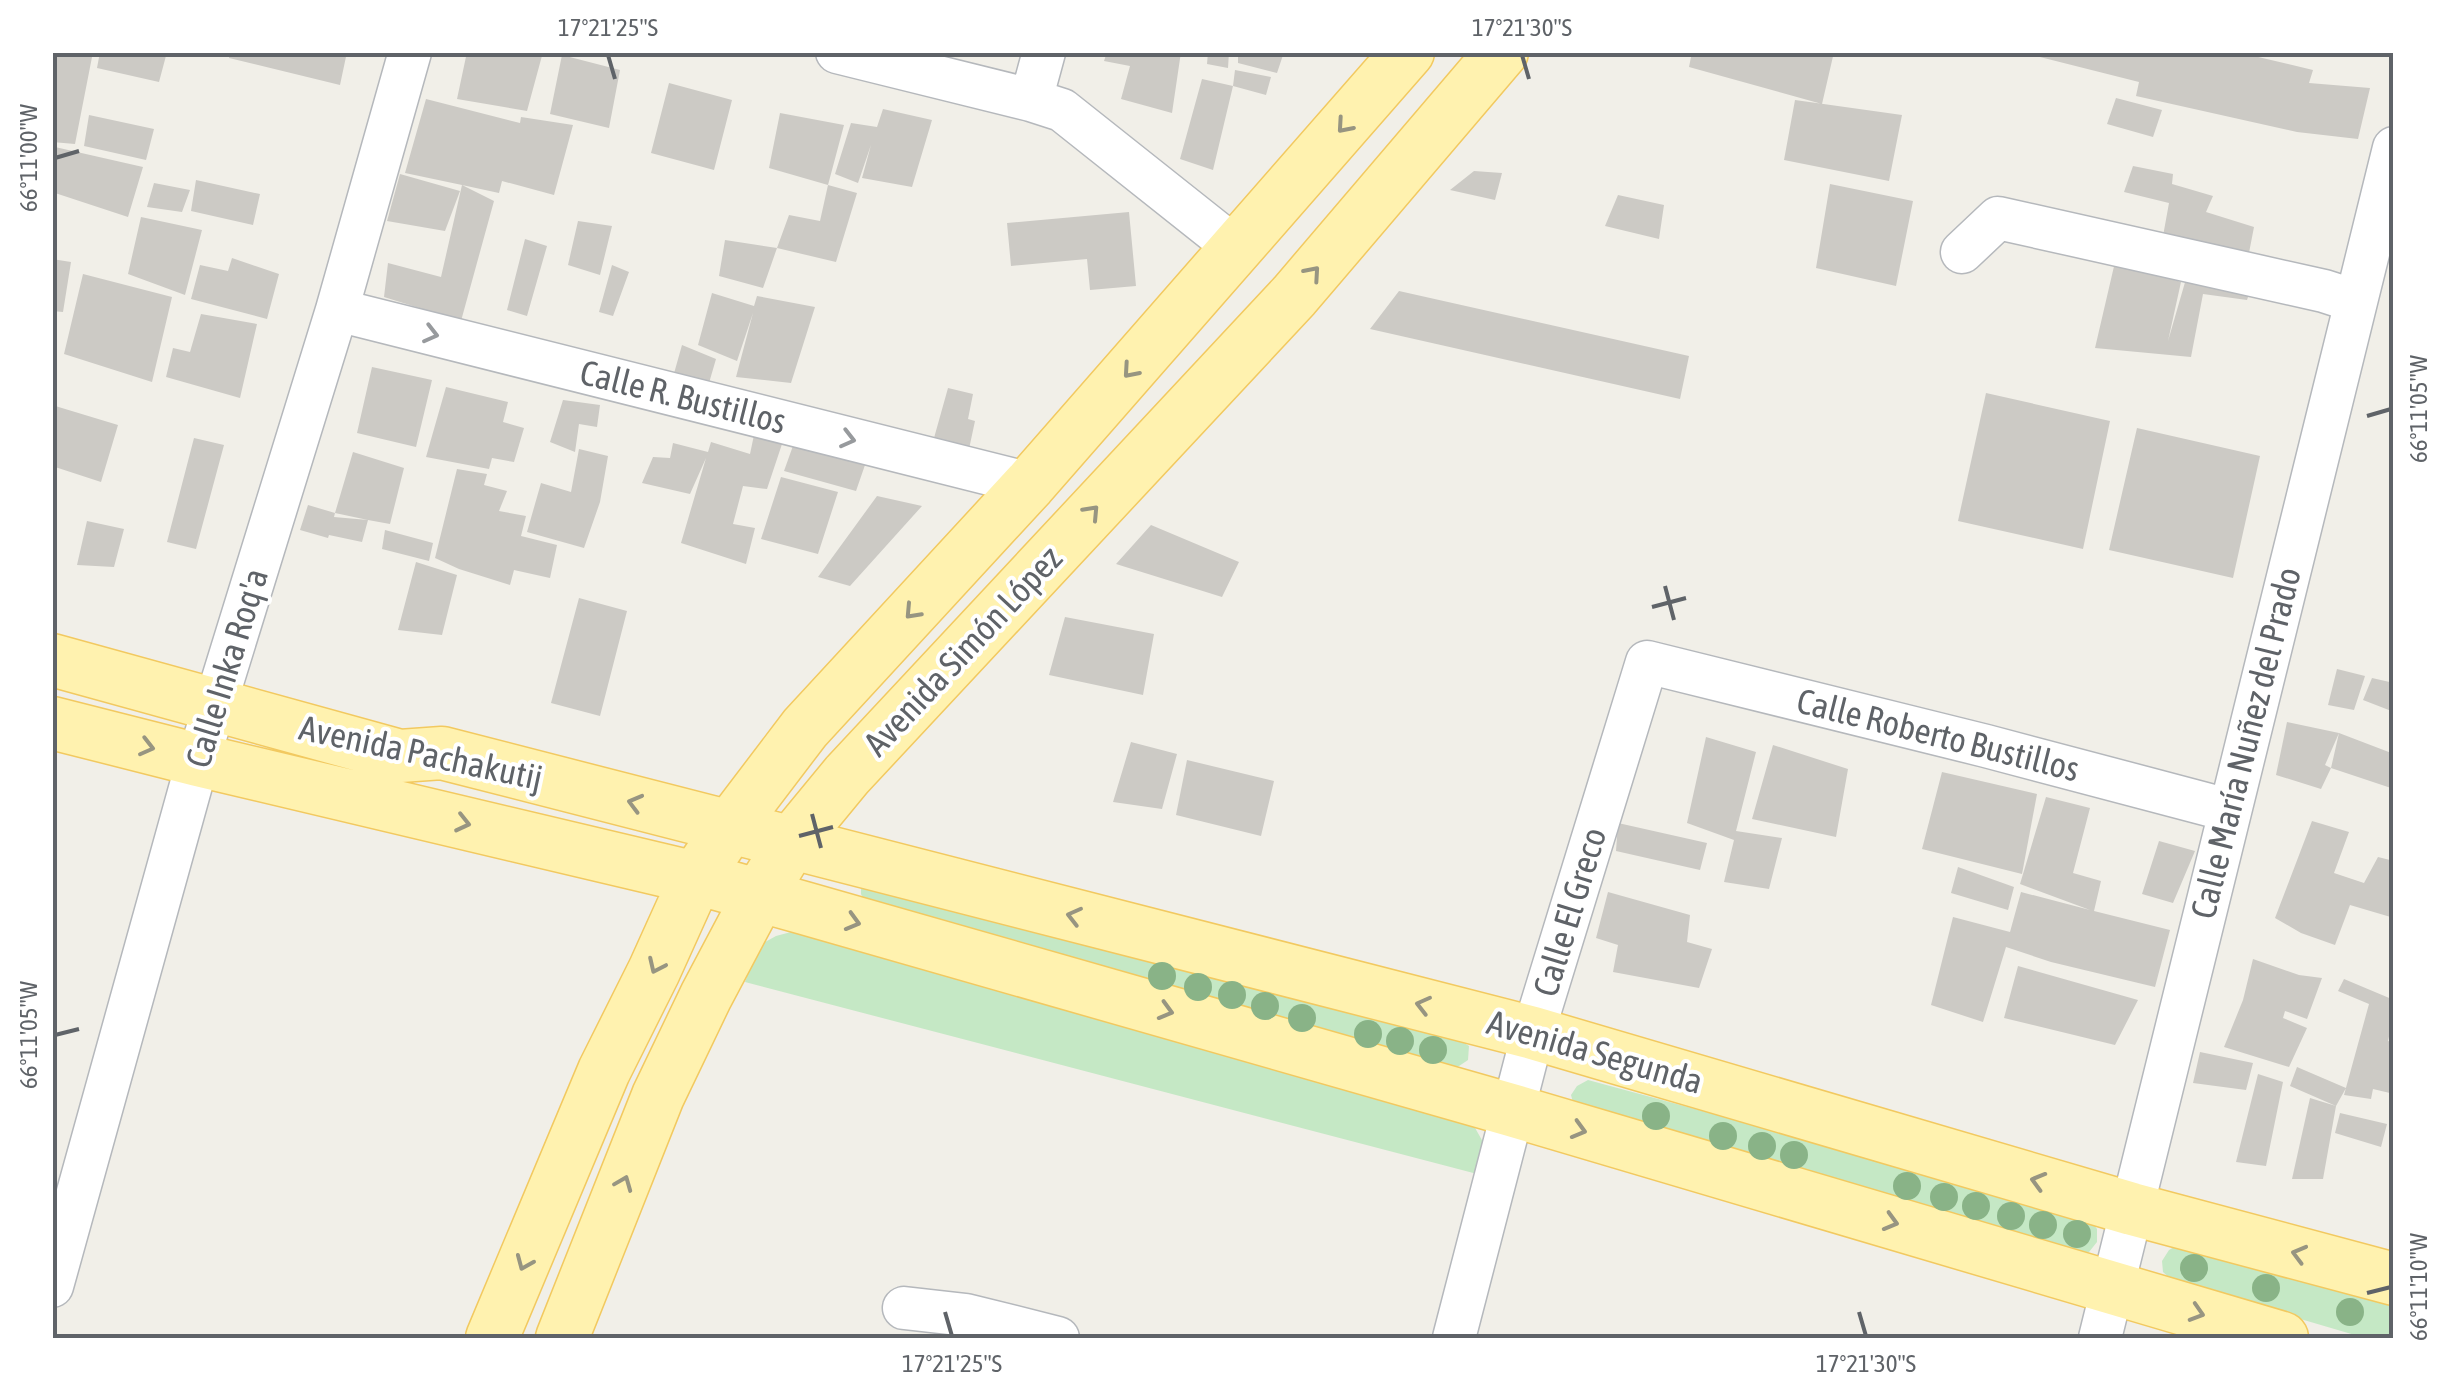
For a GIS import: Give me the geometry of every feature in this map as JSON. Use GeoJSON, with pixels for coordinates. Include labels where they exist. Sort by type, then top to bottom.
{"type":"FeatureCollection","features":[{"type":"Feature","properties":{"kind":"main road","name":"Avenida Simón López"},"geometry":{"type":"LineString","coordinates":[[492,1338],[604,1071],[696,878],[729,828],[805,728],[1030,484],[1408,52]]}},
{"type":"Feature","properties":{"kind":"main road","name":"Avenida Simón López"},"geometry":{"type":"LineString","coordinates":[[562,1338],[658,1096],[706,996],[791,843],[847,775],[1294,296],[1502,52]]}},
{"type":"Feature","properties":{"kind":"main road","name":"Avenida Pachakutij"},"geometry":{"type":"LineString","coordinates":[[52,660],[400,756],[442,753],[791,843]]}},
{"type":"Feature","properties":{"kind":"main road","name":"Avenida Pachakutij"},"geometry":{"type":"LineString","coordinates":[[52,723],[759,896]]}},
{"type":"Feature","properties":{"kind":"main road","name":"Avenida Segunda"},"geometry":{"type":"LineString","coordinates":[[791,843],[1533,1033],[2132,1209],[2394,1279]]}},
{"type":"Feature","properties":{"kind":"main road"},"geometry":{"type":"LineString","coordinates":[[759,896],[1511,1110],[2282,1338]]}},
{"type":"Feature","properties":{"kind":"street","name":"Calle Inka Roq'a"},"geometry":{"type":"LineString","coordinates":[[52,1286],[198,760],[337,310],[410,52]]}},
{"type":"Feature","properties":{"kind":"street"},"geometry":{"type":"LineString","coordinates":[[837,52],[1062,110],[1237,249]]}},
{"type":"Feature","properties":{"kind":"street"},"geometry":{"type":"LineString","coordinates":[[1031,100],[1044,52]]}},
{"type":"Feature","properties":{"kind":"street","name":"Calle María Nuñez del Prado"},"geometry":{"type":"LineString","coordinates":[[2100,1338],[2394,148]]}},
{"type":"Feature","properties":{"kind":"street"},"geometry":{"type":"LineString","coordinates":[[1962,252],[1998,218],[2355,301]]}},
{"type":"Feature","properties":{"kind":"street","name":"Calle R. Bustillos"},"geometry":{"type":"LineString","coordinates":[[337,310],[1030,484]]}},
{"type":"Feature","properties":{"kind":"street","name":"Calle Roberto Bustillos"},"geometry":{"type":"LineString","coordinates":[[1647,662],[2228,810]]}},
{"type":"Feature","properties":{"kind":"street","name":"Calle El Greco"},"geometry":{"type":"LineString","coordinates":[[1454,1338],[1511,1110],[1647,662]]}},
{"type":"Feature","properties":{"kind":"street"},"geometry":{"type":"LineString","coordinates":[[904,1308],[966,1316],[1058,1338]]}},
{"type":"Feature","properties":{"kind":"green space"},"geometry":{"type":"Polygon","coordinates":[[[861,884],[1456,1038],[1469,1046],[1468,1060],[1449,1068],[865,903],[861,884]]]}},
{"type":"Feature","properties":{"kind":"green space"},"geometry":{"type":"Polygon","coordinates":[[[791,932],[1470,1119],[1487,1149],[1481,1175],[745,982],[758,946],[791,932]]]}},
{"type":"Feature","properties":{"kind":"green space"},"geometry":{"type":"Polygon","coordinates":[[[1588,1080],[2087,1215],[2097,1229],[2097,1242],[2089,1252],[2078,1252],[1574,1106],[1571,1095],[1588,1080]]]}},
{"type":"Feature","properties":{"kind":"green space"},"geometry":{"type":"Polygon","coordinates":[[[2181,1243],[2393,1301],[2393,1338],[2365,1338],[2174,1282],[2163,1272],[2162,1261],[2169,1250],[2181,1243]]]}},
{"type":"Feature","properties":{"kind":"building"},"geometry":{"type":"Polygon","coordinates":[[[56,52],[93,52],[75,144],[52,142],[52,69],[56,52]]]}},
{"type":"Feature","properties":{"kind":"building"},"geometry":{"type":"Polygon","coordinates":[[[100,52],[167,52],[159,82],[97,68],[100,52]]]}},
{"type":"Feature","properties":{"kind":"building"},"geometry":{"type":"Polygon","coordinates":[[[230,52],[347,52],[340,85],[229,58],[230,52]]]}},
{"type":"Feature","properties":{"kind":"building"},"geometry":{"type":"Polygon","coordinates":[[[467,52],[543,52],[527,111],[457,99],[467,52]]]}},
{"type":"Feature","properties":{"kind":"building"},"geometry":{"type":"Polygon","coordinates":[[[1107,52],[1181,52],[1172,113],[1121,99],[1130,66],[1104,61],[1107,52]]]}},
{"type":"Feature","properties":{"kind":"building"},"geometry":{"type":"Polygon","coordinates":[[[1208,52],[1229,52],[1228,68],[1207,64],[1208,52]]]}},
{"type":"Feature","properties":{"kind":"building"},"geometry":{"type":"Polygon","coordinates":[[[1238,52],[1284,52],[1277,73],[1238,63],[1238,52]]]}},
{"type":"Feature","properties":{"kind":"building"},"geometry":{"type":"Polygon","coordinates":[[[1692,52],[1834,52],[1822,104],[1689,67],[1692,52]]]}},
{"type":"Feature","properties":{"kind":"building"},"geometry":{"type":"Polygon","coordinates":[[[2020,52],[2237,52],[2313,70],[2309,83],[2370,88],[2358,139],[2297,132],[2136,96],[2139,82],[2020,52]]]}},
{"type":"Feature","properties":{"kind":"building"},"geometry":{"type":"Polygon","coordinates":[[[562,55],[620,70],[609,128],[550,114],[562,55]]]}},
{"type":"Feature","properties":{"kind":"building"},"geometry":{"type":"Polygon","coordinates":[[[1235,70],[1271,77],[1266,95],[1233,86],[1235,70]]]}},
{"type":"Feature","properties":{"kind":"building"},"geometry":{"type":"Polygon","coordinates":[[[1202,79],[1233,86],[1213,170],[1180,159],[1202,79]]]}},
{"type":"Feature","properties":{"kind":"building"},"geometry":{"type":"Polygon","coordinates":[[[669,83],[732,100],[714,170],[651,153],[669,83]]]}},
{"type":"Feature","properties":{"kind":"building"},"geometry":{"type":"Polygon","coordinates":[[[2116,98],[2162,110],[2153,137],[2107,124],[2116,98]]]}},
{"type":"Feature","properties":{"kind":"building"},"geometry":{"type":"Polygon","coordinates":[[[426,99],[520,123],[521,117],[573,125],[554,195],[502,181],[499,193],[405,173],[426,99]]]}},
{"type":"Feature","properties":{"kind":"building"},"geometry":{"type":"Polygon","coordinates":[[[1795,100],[1902,115],[1889,181],[1784,160],[1795,100]]]}},
{"type":"Feature","properties":{"kind":"building"},"geometry":{"type":"Polygon","coordinates":[[[883,109],[932,120],[912,187],[862,178],[871,145],[858,183],[835,174],[851,123],[877,127],[883,109]]]}},
{"type":"Feature","properties":{"kind":"building"},"geometry":{"type":"Polygon","coordinates":[[[780,113],[844,125],[828,185],[769,168],[780,113]]]}},
{"type":"Feature","properties":{"kind":"building"},"geometry":{"type":"Polygon","coordinates":[[[89,115],[154,129],[146,160],[84,146],[89,115]]]}},
{"type":"Feature","properties":{"kind":"building"},"geometry":{"type":"Polygon","coordinates":[[[55,147],[143,167],[128,217],[52,192],[55,147]]]}},
{"type":"Feature","properties":{"kind":"building"},"geometry":{"type":"Polygon","coordinates":[[[2133,166],[2173,174],[2172,184],[2213,196],[2206,212],[2254,227],[2248,258],[2163,236],[2169,203],[2124,192],[2133,166]]]}},
{"type":"Feature","properties":{"kind":"building"},"geometry":{"type":"Polygon","coordinates":[[[1474,171],[1502,173],[1495,200],[1450,190],[1474,171]]]}},
{"type":"Feature","properties":{"kind":"building"},"geometry":{"type":"Polygon","coordinates":[[[400,174],[460,191],[445,231],[387,221],[400,174]]]}},
{"type":"Feature","properties":{"kind":"building"},"geometry":{"type":"Polygon","coordinates":[[[196,180],[260,194],[253,225],[191,211],[196,180]]]}},
{"type":"Feature","properties":{"kind":"building"},"geometry":{"type":"Polygon","coordinates":[[[154,183],[190,190],[182,212],[147,207],[154,183]]]}},
{"type":"Feature","properties":{"kind":"building"},"geometry":{"type":"Polygon","coordinates":[[[1830,184],[1913,201],[1896,286],[1816,268],[1830,184]]]}},
{"type":"Feature","properties":{"kind":"building"},"geometry":{"type":"Polygon","coordinates":[[[462,185],[494,201],[461,321],[384,297],[388,263],[441,277],[462,185]]]}},
{"type":"Feature","properties":{"kind":"building"},"geometry":{"type":"Polygon","coordinates":[[[828,185],[857,193],[836,262],[777,248],[789,215],[820,221],[828,185]]]}},
{"type":"Feature","properties":{"kind":"building"},"geometry":{"type":"Polygon","coordinates":[[[1618,195],[1664,205],[1659,239],[1605,226],[1618,195]]]}},
{"type":"Feature","properties":{"kind":"building"},"geometry":{"type":"Polygon","coordinates":[[[1129,212],[1136,286],[1090,290],[1087,259],[1011,266],[1007,223],[1129,212]]]}},
{"type":"Feature","properties":{"kind":"building"},"geometry":{"type":"Polygon","coordinates":[[[141,217],[202,230],[185,295],[128,274],[141,217]]]}},
{"type":"Feature","properties":{"kind":"building"},"geometry":{"type":"Polygon","coordinates":[[[578,221],[612,226],[600,275],[568,265],[578,221]]]}},
{"type":"Feature","properties":{"kind":"building"},"geometry":{"type":"Polygon","coordinates":[[[525,239],[547,246],[527,316],[507,310],[525,239]]]}},
{"type":"Feature","properties":{"kind":"building"},"geometry":{"type":"Polygon","coordinates":[[[725,240],[777,248],[763,288],[719,276],[725,240]]]}},
{"type":"Feature","properties":{"kind":"building"},"geometry":{"type":"Polygon","coordinates":[[[232,258],[279,274],[267,319],[191,299],[200,265],[228,271],[232,258]]]}},
{"type":"Feature","properties":{"kind":"building"},"geometry":{"type":"Polygon","coordinates":[[[52,259],[71,262],[63,312],[52,311],[52,259]]]}},
{"type":"Feature","properties":{"kind":"building"},"geometry":{"type":"Polygon","coordinates":[[[2115,262],[2181,282],[2168,341],[2190,265],[2253,282],[2247,300],[2203,294],[2191,357],[2095,348],[2115,262]]]}},
{"type":"Feature","properties":{"kind":"building"},"geometry":{"type":"Polygon","coordinates":[[[612,265],[629,272],[613,316],[599,312],[612,265]]]}},
{"type":"Feature","properties":{"kind":"building"},"geometry":{"type":"Polygon","coordinates":[[[83,274],[172,297],[152,382],[64,354],[83,274]]]}},
{"type":"Feature","properties":{"kind":"building"},"geometry":{"type":"Polygon","coordinates":[[[1399,291],[1689,356],[1680,399],[1370,329],[1399,291]]]}},
{"type":"Feature","properties":{"kind":"building"},"geometry":{"type":"Polygon","coordinates":[[[712,293],[754,306],[757,296],[815,307],[791,383],[736,377],[753,313],[737,361],[698,345],[712,293]]]}},
{"type":"Feature","properties":{"kind":"building"},"geometry":{"type":"Polygon","coordinates":[[[201,314],[257,324],[240,398],[166,377],[173,348],[190,352],[201,314]]]}},
{"type":"Feature","properties":{"kind":"building"},"geometry":{"type":"Polygon","coordinates":[[[682,345],[716,359],[709,383],[673,377],[682,345]]]}},
{"type":"Feature","properties":{"kind":"building"},"geometry":{"type":"Polygon","coordinates":[[[372,367],[432,380],[416,447],[357,433],[372,367]]]}},
{"type":"Feature","properties":{"kind":"building"},"geometry":{"type":"Polygon","coordinates":[[[446,387],[508,402],[503,422],[524,428],[514,462],[492,458],[489,469],[426,457],[446,387]]]}},
{"type":"Feature","properties":{"kind":"building"},"geometry":{"type":"Polygon","coordinates":[[[948,388],[973,394],[968,419],[975,421],[969,449],[934,438],[948,388]]]}},
{"type":"Feature","properties":{"kind":"building"},"geometry":{"type":"Polygon","coordinates":[[[1986,393],[2110,421],[2083,549],[1958,521],[1986,393]]]}},
{"type":"Feature","properties":{"kind":"building"},"geometry":{"type":"Polygon","coordinates":[[[563,400],[600,405],[597,427],[579,424],[575,452],[550,442],[563,400]]]}},
{"type":"Feature","properties":{"kind":"building"},"geometry":{"type":"Polygon","coordinates":[[[52,405],[118,425],[101,482],[52,466],[52,405]]]}},
{"type":"Feature","properties":{"kind":"building"},"geometry":{"type":"Polygon","coordinates":[[[2137,428],[2260,456],[2233,578],[2109,550],[2137,428]]]}},
{"type":"Feature","properties":{"kind":"building"},"geometry":{"type":"Polygon","coordinates":[[[754,435],[783,441],[767,489],[743,486],[733,524],[755,528],[746,564],[681,543],[706,458],[690,494],[642,483],[653,457],[670,458],[673,443],[708,452],[711,442],[750,454],[754,435]]]}},
{"type":"Feature","properties":{"kind":"building"},"geometry":{"type":"Polygon","coordinates":[[[194,438],[224,445],[196,549],[167,542],[194,438]]]}},
{"type":"Feature","properties":{"kind":"building"},"geometry":{"type":"Polygon","coordinates":[[[794,443],[865,465],[856,491],[784,471],[794,443]]]}},
{"type":"Feature","properties":{"kind":"building"},"geometry":{"type":"Polygon","coordinates":[[[579,449],[608,456],[600,502],[584,548],[527,532],[541,483],[571,492],[579,449]]]}},
{"type":"Feature","properties":{"kind":"building"},"geometry":{"type":"Polygon","coordinates":[[[353,452],[404,468],[390,524],[335,513],[353,452]]]}},
{"type":"Feature","properties":{"kind":"building"},"geometry":{"type":"Polygon","coordinates":[[[457,469],[487,474],[484,485],[507,491],[499,511],[526,516],[521,536],[557,545],[550,578],[514,570],[510,585],[435,558],[457,469]]]}},
{"type":"Feature","properties":{"kind":"building"},"geometry":{"type":"Polygon","coordinates":[[[781,477],[838,492],[818,554],[761,539],[781,477]]]}},
{"type":"Feature","properties":{"kind":"building"},"geometry":{"type":"Polygon","coordinates":[[[877,496],[922,506],[850,586],[818,577],[877,496]]]}},
{"type":"Feature","properties":{"kind":"building"},"geometry":{"type":"Polygon","coordinates":[[[308,505],[335,513],[334,517],[368,520],[362,542],[300,530],[308,505]]]}},
{"type":"Feature","properties":{"kind":"building"},"geometry":{"type":"Polygon","coordinates":[[[87,521],[124,529],[114,567],[77,565],[87,521]]]}},
{"type":"Feature","properties":{"kind":"building"},"geometry":{"type":"Polygon","coordinates":[[[1151,525],[1239,562],[1222,597],[1116,564],[1151,525]]]}},
{"type":"Feature","properties":{"kind":"building"},"geometry":{"type":"Polygon","coordinates":[[[385,530],[433,543],[429,561],[382,549],[385,530]]]}},
{"type":"Feature","properties":{"kind":"building"},"geometry":{"type":"Polygon","coordinates":[[[416,562],[457,575],[442,635],[398,630],[416,562]]]}},
{"type":"Feature","properties":{"kind":"building"},"geometry":{"type":"Polygon","coordinates":[[[579,598],[627,611],[600,716],[551,703],[579,598]]]}},
{"type":"Feature","properties":{"kind":"building"},"geometry":{"type":"Polygon","coordinates":[[[1065,617],[1154,634],[1143,695],[1049,675],[1065,617]]]}},
{"type":"Feature","properties":{"kind":"building"},"geometry":{"type":"Polygon","coordinates":[[[2337,669],[2365,676],[2354,710],[2328,705],[2337,669]]]}},
{"type":"Feature","properties":{"kind":"building"},"geometry":{"type":"Polygon","coordinates":[[[2372,678],[2394,683],[2394,712],[2363,700],[2372,678]]]}},
{"type":"Feature","properties":{"kind":"building"},"geometry":{"type":"Polygon","coordinates":[[[2287,722],[2339,733],[2325,765],[2331,768],[2321,789],[2276,775],[2287,722]]]}},
{"type":"Feature","properties":{"kind":"building"},"geometry":{"type":"Polygon","coordinates":[[[2339,733],[2394,754],[2394,789],[2331,768],[2339,733]]]}},
{"type":"Feature","properties":{"kind":"building"},"geometry":{"type":"Polygon","coordinates":[[[1706,737],[1756,752],[1736,831],[1782,838],[1769,889],[1724,882],[1734,840],[1687,823],[1706,737]]]}},
{"type":"Feature","properties":{"kind":"building"},"geometry":{"type":"Polygon","coordinates":[[[1131,742],[1177,754],[1162,809],[1113,802],[1131,742]]]}},
{"type":"Feature","properties":{"kind":"building"},"geometry":{"type":"Polygon","coordinates":[[[1773,745],[1848,769],[1836,837],[1752,819],[1773,745]]]}},
{"type":"Feature","properties":{"kind":"building"},"geometry":{"type":"Polygon","coordinates":[[[1187,760],[1274,781],[1261,836],[1176,815],[1187,760]]]}},
{"type":"Feature","properties":{"kind":"building"},"geometry":{"type":"Polygon","coordinates":[[[1942,772],[2037,794],[2022,874],[1922,849],[1942,772]]]}},
{"type":"Feature","properties":{"kind":"building"},"geometry":{"type":"Polygon","coordinates":[[[2046,797],[2090,808],[2073,873],[2101,881],[2094,911],[2170,930],[2155,987],[2006,947],[1983,1022],[1931,1005],[1953,917],[2010,932],[2021,892],[2090,910],[2020,884],[2046,797]]]}},
{"type":"Feature","properties":{"kind":"building"},"geometry":{"type":"Polygon","coordinates":[[[2312,821],[2349,832],[2334,873],[2364,883],[2378,857],[2394,861],[2394,918],[2350,905],[2335,945],[2301,933],[2275,918],[2312,821]]]}},
{"type":"Feature","properties":{"kind":"building"},"geometry":{"type":"Polygon","coordinates":[[[1618,823],[1707,843],[1700,870],[1616,851],[1618,823]]]}},
{"type":"Feature","properties":{"kind":"building"},"geometry":{"type":"Polygon","coordinates":[[[2159,841],[2195,851],[2173,903],[2142,894],[2159,841]]]}},
{"type":"Feature","properties":{"kind":"building"},"geometry":{"type":"Polygon","coordinates":[[[1958,867],[2014,887],[2008,910],[1951,893],[1958,867]]]}},
{"type":"Feature","properties":{"kind":"building"},"geometry":{"type":"Polygon","coordinates":[[[1608,892],[1690,915],[1687,942],[1712,949],[1699,988],[1613,972],[1618,945],[1596,938],[1608,892]]]}},
{"type":"Feature","properties":{"kind":"building"},"geometry":{"type":"Polygon","coordinates":[[[2253,959],[2299,975],[2322,978],[2307,1019],[2285,1011],[2283,1018],[2307,1028],[2289,1067],[2224,1047],[2243,1000],[2253,959]]]}},
{"type":"Feature","properties":{"kind":"building"},"geometry":{"type":"Polygon","coordinates":[[[2018,966],[2138,1000],[2115,1045],[2004,1018],[2018,966]]]}},
{"type":"Feature","properties":{"kind":"building"},"geometry":{"type":"Polygon","coordinates":[[[2344,979],[2394,1000],[2394,1028],[2388,1041],[2394,1043],[2394,1094],[2373,1089],[2371,1099],[2344,1095],[2369,1004],[2338,991],[2344,979]]]}},
{"type":"Feature","properties":{"kind":"building"},"geometry":{"type":"Polygon","coordinates":[[[2200,1052],[2253,1063],[2246,1090],[2193,1083],[2200,1052]]]}},
{"type":"Feature","properties":{"kind":"building"},"geometry":{"type":"Polygon","coordinates":[[[2297,1067],[2346,1088],[2336,1106],[2290,1086],[2297,1067]]]}},
{"type":"Feature","properties":{"kind":"building"},"geometry":{"type":"Polygon","coordinates":[[[2258,1074],[2283,1082],[2266,1166],[2236,1162],[2258,1074]]]}},
{"type":"Feature","properties":{"kind":"building"},"geometry":{"type":"Polygon","coordinates":[[[2310,1098],[2336,1106],[2323,1179],[2292,1179],[2310,1098]]]}},
{"type":"Feature","properties":{"kind":"building"},"geometry":{"type":"Polygon","coordinates":[[[2340,1113],[2387,1124],[2381,1147],[2335,1133],[2340,1113]]]}}]}
